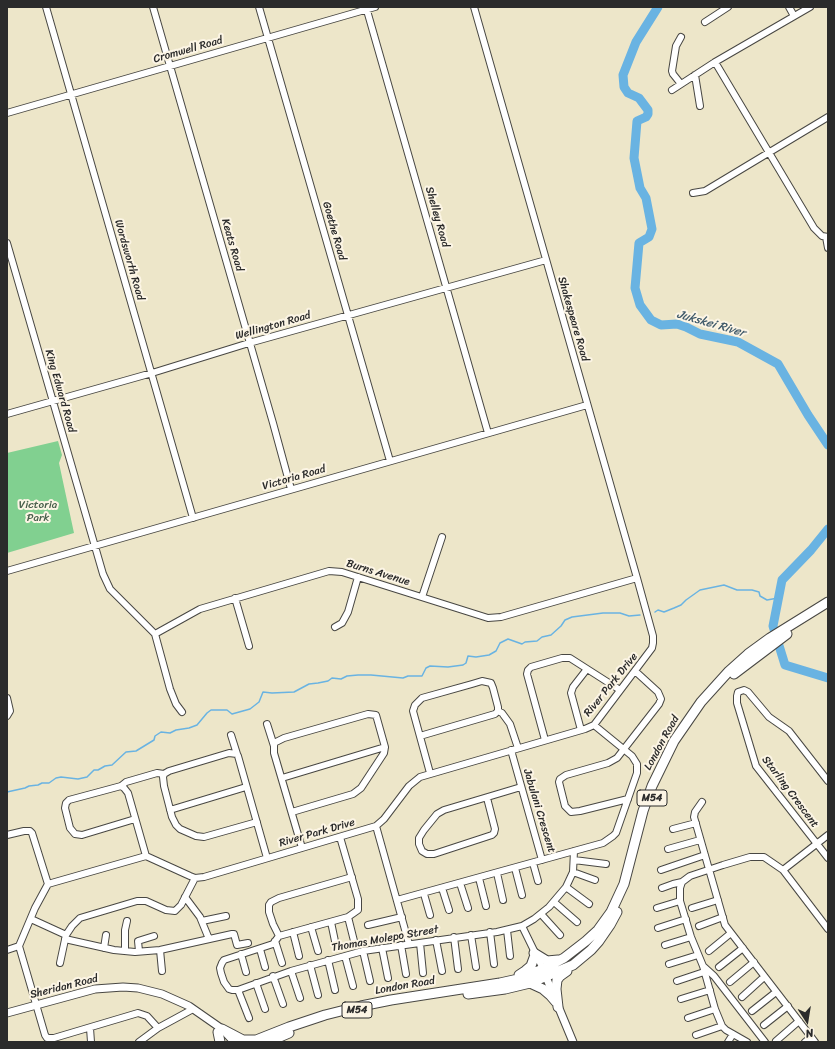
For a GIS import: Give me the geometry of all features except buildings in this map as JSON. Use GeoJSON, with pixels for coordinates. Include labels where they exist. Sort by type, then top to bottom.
{"type":"FeatureCollection","features":[{"type":"Feature","properties":{"kind":"main road","name":"London Road"},"geometry":{"type":"LineString","coordinates":[[268,1042],[332,1017],[370,1007],[408,1000],[494,991],[530,983],[586,941],[598,930],[611,912],[616,902],[624,884],[643,811],[649,795],[666,757],[701,702],[718,682],[748,654],[770,642],[828,602]]}},
{"type":"Feature","properties":{"kind":"main road","name":"London Road"},"geometry":{"type":"LineString","coordinates":[[796,625],[828,609]]}},
{"type":"Feature","properties":{"kind":"main road","name":"London Road"},"geometry":{"type":"LineString","coordinates":[[254,1041],[317,1018],[360,1006],[507,981],[545,973],[573,964],[591,950],[599,941],[619,909],[653,795],[665,767],[685,733],[722,686],[770,642]]}},
{"type":"Feature","properties":{"kind":"main road"},"geometry":{"type":"LineString","coordinates":[[507,981],[528,969],[535,954],[547,961],[555,961],[564,958]]}},
{"type":"Feature","properties":{"kind":"main road"},"geometry":{"type":"LineString","coordinates":[[557,1005],[557,980],[573,964]]}},
{"type":"Feature","properties":{"kind":"main road"},"geometry":{"type":"LineString","coordinates":[[530,983],[543,989],[550,995],[557,1005]]}},
{"type":"Feature","properties":{"kind":"main road"},"geometry":{"type":"LineString","coordinates":[[218,1028],[243,1040],[254,1041]]}},
{"type":"Feature","properties":{"kind":"main road"},"geometry":{"type":"LineString","coordinates":[[218,1028],[220,1042]]}},
{"type":"Feature","properties":{"kind":"street","name":"Wordsworth Road"},"geometry":{"type":"LineString","coordinates":[[46,7],[193,518]]}},
{"type":"Feature","properties":{"kind":"street","name":"Keats Road"},"geometry":{"type":"LineString","coordinates":[[153,7],[291,490]]}},
{"type":"Feature","properties":{"kind":"street","name":"Goethe Road"},"geometry":{"type":"LineString","coordinates":[[260,7],[390,461]]}},
{"type":"Feature","properties":{"kind":"street","name":"Cromwell Road"},"geometry":{"type":"LineString","coordinates":[[7,113],[367,8],[375,7]]}},
{"type":"Feature","properties":{"kind":"street","name":"Shakespeare Road"},"geometry":{"type":"LineString","coordinates":[[474,7],[653,636]]}},
{"type":"Feature","properties":{"kind":"street"},"geometry":{"type":"LineString","coordinates":[[705,22],[728,7]]}},
{"type":"Feature","properties":{"kind":"street"},"geometry":{"type":"LineString","coordinates":[[789,7],[794,16]]}},
{"type":"Feature","properties":{"kind":"street"},"geometry":{"type":"LineString","coordinates":[[672,90],[715,62],[810,7]]}},
{"type":"Feature","properties":{"kind":"street","name":"Shelley Road"},"geometry":{"type":"LineString","coordinates":[[367,8],[488,433]]}},
{"type":"Feature","properties":{"kind":"street"},"geometry":{"type":"LineString","coordinates":[[681,37],[676,46],[672,70],[676,79],[681,84]]}},
{"type":"Feature","properties":{"kind":"street"},"geometry":{"type":"LineString","coordinates":[[715,62],[814,228],[820,234],[827,237],[828,248]]}},
{"type":"Feature","properties":{"kind":"street"},"geometry":{"type":"LineString","coordinates":[[695,75],[700,106]]}},
{"type":"Feature","properties":{"kind":"street"},"geometry":{"type":"LineString","coordinates":[[693,193],[705,191],[828,117]]}},
{"type":"Feature","properties":{"kind":"street","name":"King Edward Road"},"geometry":{"type":"LineString","coordinates":[[7,243],[94,545]]}},
{"type":"Feature","properties":{"kind":"street","name":"Wellington Road"},"geometry":{"type":"LineString","coordinates":[[7,414],[152,373],[249,343],[546,260]]}},
{"type":"Feature","properties":{"kind":"street","name":"Victoria Road"},"geometry":{"type":"LineString","coordinates":[[7,571],[587,405]]}},
{"type":"Feature","properties":{"kind":"street"},"geometry":{"type":"LineString","coordinates":[[422,597],[442,537]]}},
{"type":"Feature","properties":{"kind":"street"},"geometry":{"type":"LineString","coordinates":[[94,545],[107,584],[155,634],[170,689],[176,704],[182,712]]}},
{"type":"Feature","properties":{"kind":"street","name":"Burns Avenue"},"geometry":{"type":"LineString","coordinates":[[155,634],[193,612],[235,598],[325,572],[338,571],[483,617],[495,618],[637,578]]}},
{"type":"Feature","properties":{"kind":"street"},"geometry":{"type":"LineString","coordinates":[[335,627],[342,622],[348,612],[358,577]]}},
{"type":"Feature","properties":{"kind":"street"},"geometry":{"type":"LineString","coordinates":[[235,598],[249,646]]}},
{"type":"Feature","properties":{"kind":"street","name":"River Park Drive"},"geometry":{"type":"LineString","coordinates":[[195,878],[204,877],[376,826],[384,819],[412,782],[420,777],[594,725],[651,651],[654,643],[653,636]]}},
{"type":"Feature","properties":{"kind":"street"},"geometry":{"type":"LineString","coordinates":[[545,740],[528,677],[528,670],[533,666],[568,658],[620,690]]}},
{"type":"Feature","properties":{"kind":"street"},"geometry":{"type":"LineString","coordinates":[[581,730],[571,693],[573,687],[587,669]]}},
{"type":"Feature","properties":{"kind":"street"},"geometry":{"type":"LineString","coordinates":[[628,799],[580,812],[571,812],[565,806],[560,785],[560,778],[568,774],[610,762],[617,758],[661,702],[658,692],[636,671]]}},
{"type":"Feature","properties":{"kind":"street"},"geometry":{"type":"LineString","coordinates":[[430,773],[413,711],[415,705],[422,698],[482,681],[491,683],[494,688],[498,709],[510,724],[518,748]]}},
{"type":"Feature","properties":{"kind":"street","name":"Starling Crescent"},"geometry":{"type":"LineString","coordinates":[[817,844],[756,766],[736,699],[738,692],[744,690],[748,692],[769,717],[789,731],[828,781]]}},
{"type":"Feature","properties":{"kind":"street"},"geometry":{"type":"LineString","coordinates":[[7,698],[10,710],[7,716]]}},
{"type":"Feature","properties":{"kind":"street"},"geometry":{"type":"LineString","coordinates":[[420,736],[492,715],[498,709]]}},
{"type":"Feature","properties":{"kind":"street"},"geometry":{"type":"LineString","coordinates":[[275,744],[284,738],[368,714],[374,714],[378,720],[385,747],[383,757],[358,792],[292,812]]}},
{"type":"Feature","properties":{"kind":"street"},"geometry":{"type":"LineString","coordinates":[[267,724],[275,744],[274,753],[302,848]]}},
{"type":"Feature","properties":{"kind":"street","name":"Jabulani Crescent"},"geometry":{"type":"LineString","coordinates":[[511,750],[542,860],[603,843],[616,833],[637,773],[637,768],[634,758],[594,725]]}},
{"type":"Feature","properties":{"kind":"street"},"geometry":{"type":"LineString","coordinates":[[231,735],[267,858]]}},
{"type":"Feature","properties":{"kind":"street"},"geometry":{"type":"LineString","coordinates":[[282,778],[385,747]]}},
{"type":"Feature","properties":{"kind":"street"},"geometry":{"type":"LineString","coordinates":[[163,776],[170,771],[229,753],[236,753]]}},
{"type":"Feature","properties":{"kind":"street"},"geometry":{"type":"LineString","coordinates":[[135,819],[82,835],[75,834],[70,828],[65,808],[66,803],[69,800],[121,786],[126,782],[157,773],[163,776]]}},
{"type":"Feature","properties":{"kind":"street"},"geometry":{"type":"LineString","coordinates":[[163,776],[170,810],[176,825],[180,829],[200,837],[257,822]]}},
{"type":"Feature","properties":{"kind":"street"},"geometry":{"type":"LineString","coordinates":[[121,786],[128,793],[146,856]]}},
{"type":"Feature","properties":{"kind":"street"},"geometry":{"type":"LineString","coordinates":[[487,798],[495,829],[492,835],[434,854],[426,854],[422,851],[419,844],[420,836],[437,814],[444,810],[521,787]]}},
{"type":"Feature","properties":{"kind":"street"},"geometry":{"type":"LineString","coordinates":[[170,810],[246,788]]}},
{"type":"Feature","properties":{"kind":"street"},"geometry":{"type":"LineString","coordinates":[[702,802],[695,812],[696,823],[725,925],[815,1042]]}},
{"type":"Feature","properties":{"kind":"street"},"geometry":{"type":"LineString","coordinates":[[673,829],[696,823]]}},
{"type":"Feature","properties":{"kind":"street"},"geometry":{"type":"LineString","coordinates":[[376,826],[409,944]]}},
{"type":"Feature","properties":{"kind":"street"},"geometry":{"type":"LineString","coordinates":[[7,835],[24,831],[32,833],[48,884],[19,946],[37,1004],[43,1031],[47,1038],[54,1038],[138,1013],[147,1016],[158,1028]]}},
{"type":"Feature","properties":{"kind":"street"},"geometry":{"type":"LineString","coordinates":[[783,870],[828,835]]}},
{"type":"Feature","properties":{"kind":"street"},"geometry":{"type":"LineString","coordinates":[[249,1018],[238,990],[232,990],[227,987],[221,973],[221,965],[224,960],[273,944],[277,939],[292,932],[348,917],[356,913],[358,910],[359,904],[340,837]]}},
{"type":"Feature","properties":{"kind":"street"},"geometry":{"type":"LineString","coordinates":[[668,849],[700,840]]}},
{"type":"Feature","properties":{"kind":"street"},"geometry":{"type":"LineString","coordinates":[[817,844],[828,858]]}},
{"type":"Feature","properties":{"kind":"street","name":"Thomas Molepo Street"},"geometry":{"type":"LineString","coordinates":[[238,990],[273,976],[363,951],[507,930],[522,926],[541,914],[554,902],[566,887],[573,872],[574,851]]}},
{"type":"Feature","properties":{"kind":"street"},"geometry":{"type":"LineString","coordinates":[[661,870],[705,855]]}},
{"type":"Feature","properties":{"kind":"street"},"geometry":{"type":"LineString","coordinates":[[48,884],[146,856],[195,878],[181,905],[175,911],[166,910],[142,900],[84,916],[76,921],[66,937],[60,963]]}},
{"type":"Feature","properties":{"kind":"street"},"geometry":{"type":"LineString","coordinates":[[662,888],[682,882],[690,876],[750,857],[760,856],[767,858],[783,870],[828,929]]}},
{"type":"Feature","properties":{"kind":"street"},"geometry":{"type":"LineString","coordinates":[[397,900],[424,894],[542,860]]}},
{"type":"Feature","properties":{"kind":"street"},"geometry":{"type":"LineString","coordinates":[[574,860],[606,864]]}},
{"type":"Feature","properties":{"kind":"street"},"geometry":{"type":"LineString","coordinates":[[533,863],[538,881]]}},
{"type":"Feature","properties":{"kind":"street"},"geometry":{"type":"LineString","coordinates":[[515,868],[522,895]]}},
{"type":"Feature","properties":{"kind":"street"},"geometry":{"type":"LineString","coordinates":[[573,872],[595,880]]}},
{"type":"Feature","properties":{"kind":"street"},"geometry":{"type":"LineString","coordinates":[[497,873],[503,900]]}},
{"type":"Feature","properties":{"kind":"street"},"geometry":{"type":"LineString","coordinates":[[282,963],[269,912],[269,905],[271,902],[279,898],[352,878]]}},
{"type":"Feature","properties":{"kind":"street"},"geometry":{"type":"LineString","coordinates":[[479,878],[486,906]]}},
{"type":"Feature","properties":{"kind":"street"},"geometry":{"type":"LineString","coordinates":[[682,882],[680,888],[680,901],[691,937],[704,969],[715,1009],[722,1026],[747,1042]]}},
{"type":"Feature","properties":{"kind":"street"},"geometry":{"type":"LineString","coordinates":[[460,883],[468,908]]}},
{"type":"Feature","properties":{"kind":"street"},"geometry":{"type":"LineString","coordinates":[[566,887],[588,904]]}},
{"type":"Feature","properties":{"kind":"street"},"geometry":{"type":"LineString","coordinates":[[442,888],[449,910]]}},
{"type":"Feature","properties":{"kind":"street"},"geometry":{"type":"LineString","coordinates":[[424,894],[430,915]]}},
{"type":"Feature","properties":{"kind":"street"},"geometry":{"type":"LineString","coordinates":[[185,897],[202,921],[209,939]]}},
{"type":"Feature","properties":{"kind":"street"},"geometry":{"type":"LineString","coordinates":[[692,908],[718,900]]}},
{"type":"Feature","properties":{"kind":"street"},"geometry":{"type":"LineString","coordinates":[[657,908],[680,901]]}},
{"type":"Feature","properties":{"kind":"street"},"geometry":{"type":"LineString","coordinates":[[554,902],[577,922]]}},
{"type":"Feature","properties":{"kind":"street"},"geometry":{"type":"LineString","coordinates":[[541,914],[560,935]]}},
{"type":"Feature","properties":{"kind":"street"},"geometry":{"type":"LineString","coordinates":[[202,921],[226,916]]}},
{"type":"Feature","properties":{"kind":"street"},"geometry":{"type":"LineString","coordinates":[[348,917],[354,941]]}},
{"type":"Feature","properties":{"kind":"street"},"geometry":{"type":"LineString","coordinates":[[368,925],[402,917]]}},
{"type":"Feature","properties":{"kind":"street"},"geometry":{"type":"LineString","coordinates":[[698,926],[723,917]]}},
{"type":"Feature","properties":{"kind":"street"},"geometry":{"type":"LineString","coordinates":[[31,919],[66,937],[104,948],[125,951],[160,950],[232,934],[234,934],[237,945],[248,943]]}},
{"type":"Feature","properties":{"kind":"street"},"geometry":{"type":"LineString","coordinates":[[658,928],[686,919]]}},
{"type":"Feature","properties":{"kind":"street"},"geometry":{"type":"LineString","coordinates":[[125,951],[125,930],[127,921]]}},
{"type":"Feature","properties":{"kind":"street"},"geometry":{"type":"LineString","coordinates":[[331,922],[336,946]]}},
{"type":"Feature","properties":{"kind":"street"},"geometry":{"type":"LineString","coordinates":[[522,926],[545,973],[573,1042]]}},
{"type":"Feature","properties":{"kind":"street"},"geometry":{"type":"LineString","coordinates":[[311,927],[318,951]]}},
{"type":"Feature","properties":{"kind":"street"},"geometry":{"type":"LineString","coordinates":[[507,930],[510,956]]}},
{"type":"Feature","properties":{"kind":"street"},"geometry":{"type":"LineString","coordinates":[[292,932],[299,956]]}},
{"type":"Feature","properties":{"kind":"street"},"geometry":{"type":"LineString","coordinates":[[490,932],[494,964]]}},
{"type":"Feature","properties":{"kind":"street"},"geometry":{"type":"LineString","coordinates":[[709,951],[731,933]]}},
{"type":"Feature","properties":{"kind":"street"},"geometry":{"type":"LineString","coordinates":[[471,935],[476,966]]}},
{"type":"Feature","properties":{"kind":"street"},"geometry":{"type":"LineString","coordinates":[[104,948],[106,936]]}},
{"type":"Feature","properties":{"kind":"street"},"geometry":{"type":"LineString","coordinates":[[139,951],[138,941],[154,936]]}},
{"type":"Feature","properties":{"kind":"street"},"geometry":{"type":"LineString","coordinates":[[454,937],[458,969]]}},
{"type":"Feature","properties":{"kind":"street"},"geometry":{"type":"LineString","coordinates":[[665,945],[691,937]]}},
{"type":"Feature","properties":{"kind":"street"},"geometry":{"type":"LineString","coordinates":[[436,940],[442,971]]}},
{"type":"Feature","properties":{"kind":"street"},"geometry":{"type":"LineString","coordinates":[[420,943],[424,973]]}},
{"type":"Feature","properties":{"kind":"street"},"geometry":{"type":"LineString","coordinates":[[401,945],[406,974]]}},
{"type":"Feature","properties":{"kind":"street"},"geometry":{"type":"LineString","coordinates":[[7,950],[19,946]]}},
{"type":"Feature","properties":{"kind":"street"},"geometry":{"type":"LineString","coordinates":[[382,948],[388,978]]}},
{"type":"Feature","properties":{"kind":"street"},"geometry":{"type":"LineString","coordinates":[[719,968],[743,948]]}},
{"type":"Feature","properties":{"kind":"street"},"geometry":{"type":"LineString","coordinates":[[260,949],[265,967]]}},
{"type":"Feature","properties":{"kind":"street"},"geometry":{"type":"LineString","coordinates":[[160,950],[162,971]]}},
{"type":"Feature","properties":{"kind":"street"},"geometry":{"type":"LineString","coordinates":[[363,951],[370,981]]}},
{"type":"Feature","properties":{"kind":"street"},"geometry":{"type":"LineString","coordinates":[[241,954],[246,972]]}},
{"type":"Feature","properties":{"kind":"street"},"geometry":{"type":"LineString","coordinates":[[669,964],[698,955]]}},
{"type":"Feature","properties":{"kind":"street"},"geometry":{"type":"LineString","coordinates":[[345,956],[354,986]]}},
{"type":"Feature","properties":{"kind":"street"},"geometry":{"type":"LineString","coordinates":[[328,960],[335,990]]}},
{"type":"Feature","properties":{"kind":"street"},"geometry":{"type":"LineString","coordinates":[[730,982],[754,962]]}},
{"type":"Feature","properties":{"kind":"street"},"geometry":{"type":"LineString","coordinates":[[310,965],[318,995]]}},
{"type":"Feature","properties":{"kind":"street"},"geometry":{"type":"LineString","coordinates":[[677,981],[704,969]]}},
{"type":"Feature","properties":{"kind":"street"},"geometry":{"type":"LineString","coordinates":[[704,969],[714,976],[765,1042]]}},
{"type":"Feature","properties":{"kind":"street"},"geometry":{"type":"LineString","coordinates":[[291,971],[300,998]]}},
{"type":"Feature","properties":{"kind":"street"},"geometry":{"type":"LineString","coordinates":[[273,976],[283,1004]]}},
{"type":"Feature","properties":{"kind":"street"},"geometry":{"type":"LineString","coordinates":[[742,997],[764,977]]}},
{"type":"Feature","properties":{"kind":"street"},"geometry":{"type":"LineString","coordinates":[[256,982],[265,1009]]}},
{"type":"Feature","properties":{"kind":"street","name":"Sheridan Road"},"geometry":{"type":"LineString","coordinates":[[7,1013],[95,989],[123,987],[138,988],[162,994],[180,1001],[193,1009],[234,1042]]}},
{"type":"Feature","properties":{"kind":"street"},"geometry":{"type":"LineString","coordinates":[[681,999],[710,990]]}},
{"type":"Feature","properties":{"kind":"street"},"geometry":{"type":"LineString","coordinates":[[752,1011],[776,992]]}},
{"type":"Feature","properties":{"kind":"street"},"geometry":{"type":"LineString","coordinates":[[764,1025],[788,1006]]}},
{"type":"Feature","properties":{"kind":"street"},"geometry":{"type":"LineString","coordinates":[[139,1042],[158,1028],[193,1009]]}},
{"type":"Feature","properties":{"kind":"street"},"geometry":{"type":"LineString","coordinates":[[688,1018],[715,1009]]}},
{"type":"Feature","properties":{"kind":"street"},"geometry":{"type":"LineString","coordinates":[[776,1041],[799,1021]]}},
{"type":"Feature","properties":{"kind":"street"},"geometry":{"type":"LineString","coordinates":[[696,1035],[722,1026]]}},
{"type":"Feature","properties":{"kind":"street"},"geometry":{"type":"LineString","coordinates":[[90,1028],[91,1042]]}},
{"type":"Feature","properties":{"kind":"street","name":"Sheridan Road"},"geometry":{"type":"LineString","coordinates":[[218,1028],[226,1042]]}},
{"type":"Feature","properties":{"kind":"street"},"geometry":{"type":"LineString","coordinates":[[728,1042],[733,1034]]}},
{"type":"Feature","properties":{"kind":"street"},"geometry":{"type":"LineString","coordinates":[[805,1042],[811,1036]]}},
{"type":"Feature","properties":{"kind":"green space","name":"Victoria Park"},"geometry":{"type":"Polygon","coordinates":[[[58,441],[62,455],[59,463],[74,533],[7,553],[7,453],[58,441]]]}},
{"type":"Feature","properties":{"kind":"waterway","name":"Jukskei River"},"geometry":{"type":"LineString","coordinates":[[658,7],[636,42],[623,75],[624,87],[628,93],[639,98],[648,110],[646,117],[637,121],[634,158],[640,188],[646,198],[652,229],[649,237],[639,243],[635,288],[640,305],[651,320],[661,325],[677,324],[700,334],[738,342],[778,364],[808,415],[828,445]]}},
{"type":"Feature","properties":{"kind":"waterway","name":"Jukskei River"},"geometry":{"type":"LineString","coordinates":[[828,529],[811,550],[782,580],[773,626],[785,665],[828,678]]}},
{"type":"Feature","properties":{"kind":"waterway"},"geometry":{"type":"LineString","coordinates":[[655,612],[658,610],[664,612],[681,605],[700,590],[724,585],[737,590],[752,590],[759,592],[760,596],[767,600],[778,598]]}},
{"type":"Feature","properties":{"kind":"waterway"},"geometry":{"type":"LineString","coordinates":[[7,792],[42,783],[49,783],[56,778],[61,777],[78,779],[87,777],[94,770],[112,765],[126,752],[136,751],[154,740],[155,736],[161,732],[170,733],[197,725],[211,710],[227,710],[232,714],[250,709],[259,702],[263,692],[294,692],[309,684],[328,681],[332,678],[341,679],[347,676],[371,675],[403,678],[408,676],[422,676],[426,668],[430,666],[448,667],[463,665],[466,663],[468,656],[476,657],[489,655],[496,651],[500,643],[508,639],[522,644],[525,642],[537,641],[542,637],[551,635],[565,620],[572,617],[603,613],[620,613],[629,616],[640,615]]}}]}
